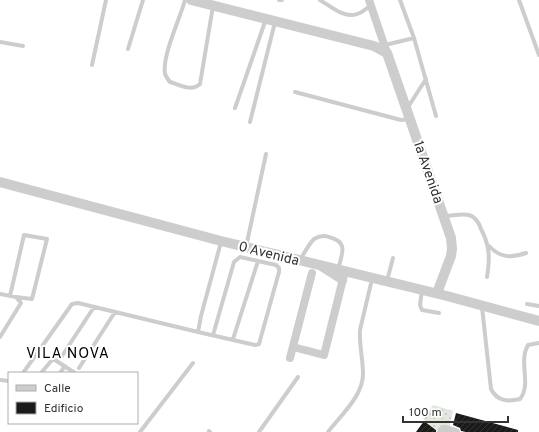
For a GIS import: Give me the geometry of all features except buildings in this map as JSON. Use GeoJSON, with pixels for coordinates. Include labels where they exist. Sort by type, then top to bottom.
{"type":"FeatureCollection","features":[{"type":"Feature","properties":{"kind":"street"},"geometry":{"type":"LineString","coordinates":[[191,0],[386,49]]}},
{"type":"Feature","properties":{"kind":"street","name":"1a Avenida"},"geometry":{"type":"LineString","coordinates":[[370,3],[451,238],[452,250],[449,263],[437,293]]}},
{"type":"Feature","properties":{"kind":"street","name":"0 Avenida"},"geometry":{"type":"LineString","coordinates":[[0,182],[246,248],[319,265],[342,274],[387,281],[539,321]]}},
{"type":"Feature","properties":{"kind":"street"},"geometry":{"type":"LineString","coordinates":[[290,358],[312,273]]}},
{"type":"Feature","properties":{"kind":"street"},"geometry":{"type":"LineString","coordinates":[[293,347],[324,355],[342,274]]}},
{"type":"Feature","properties":{"kind":"street"},"geometry":{"type":"LineString","coordinates":[[441,431],[446,429],[456,432]]}},
{"type":"Feature","properties":{"kind":"lane"},"geometry":{"type":"LineString","coordinates":[[92,65],[106,0]]}},
{"type":"Feature","properties":{"kind":"lane"},"geometry":{"type":"LineString","coordinates":[[128,49],[143,0]]}},
{"type":"Feature","properties":{"kind":"lane"},"geometry":{"type":"LineString","coordinates":[[185,0],[169,48],[165,74],[170,82],[191,89],[196,88],[200,84],[213,6]]}},
{"type":"Feature","properties":{"kind":"lane"},"geometry":{"type":"LineString","coordinates":[[320,0],[350,16],[358,14],[370,3]]}},
{"type":"Feature","properties":{"kind":"lane"},"geometry":{"type":"LineString","coordinates":[[329,6],[331,0]]}},
{"type":"Feature","properties":{"kind":"lane"},"geometry":{"type":"LineString","coordinates":[[400,0],[414,38],[436,116]]}},
{"type":"Feature","properties":{"kind":"lane"},"geometry":{"type":"LineString","coordinates":[[518,0],[539,55]]}},
{"type":"Feature","properties":{"kind":"lane"},"geometry":{"type":"LineString","coordinates":[[235,108],[271,20]]}},
{"type":"Feature","properties":{"kind":"lane"},"geometry":{"type":"LineString","coordinates":[[250,122],[271,20]]}},
{"type":"Feature","properties":{"kind":"lane"},"geometry":{"type":"LineString","coordinates":[[386,49],[414,38]]}},
{"type":"Feature","properties":{"kind":"lane"},"geometry":{"type":"LineString","coordinates":[[0,42],[22,46]]}},
{"type":"Feature","properties":{"kind":"lane"},"geometry":{"type":"LineString","coordinates":[[295,92],[401,120],[408,114],[426,79]]}},
{"type":"Feature","properties":{"kind":"lane"},"geometry":{"type":"LineString","coordinates":[[246,248],[266,154]]}},
{"type":"Feature","properties":{"kind":"lane"},"geometry":{"type":"LineString","coordinates":[[444,216],[465,214],[471,215],[478,221],[489,246],[494,252],[510,257],[526,253]]}},
{"type":"Feature","properties":{"kind":"lane"},"geometry":{"type":"LineString","coordinates":[[0,294],[10,296],[16,297],[32,299],[47,239],[24,235],[10,296]]}},
{"type":"Feature","properties":{"kind":"lane"},"geometry":{"type":"LineString","coordinates":[[300,261],[313,240],[318,237],[326,236],[341,242],[343,247],[342,274]]}},
{"type":"Feature","properties":{"kind":"lane"},"geometry":{"type":"LineString","coordinates":[[198,332],[221,241]]}},
{"type":"Feature","properties":{"kind":"lane"},"geometry":{"type":"LineString","coordinates":[[487,277],[489,266],[489,246]]}},
{"type":"Feature","properties":{"kind":"lane"},"geometry":{"type":"LineString","coordinates":[[24,372],[69,307],[72,304],[78,303],[198,332],[255,344],[259,344],[279,272],[279,268],[276,265],[240,257],[234,262],[213,335]]}},
{"type":"Feature","properties":{"kind":"lane"},"geometry":{"type":"LineString","coordinates":[[387,281],[393,258]]}},
{"type":"Feature","properties":{"kind":"lane"},"geometry":{"type":"LineString","coordinates":[[234,339],[258,261]]}},
{"type":"Feature","properties":{"kind":"lane"},"geometry":{"type":"LineString","coordinates":[[328,432],[350,404],[363,383],[359,338],[372,278]]}},
{"type":"Feature","properties":{"kind":"lane"},"geometry":{"type":"LineString","coordinates":[[422,290],[420,305],[422,310],[439,313]]}},
{"type":"Feature","properties":{"kind":"lane"},"geometry":{"type":"LineString","coordinates":[[0,337],[21,302],[16,297]]}},
{"type":"Feature","properties":{"kind":"lane"},"geometry":{"type":"LineString","coordinates":[[527,304],[539,306]]}},
{"type":"Feature","properties":{"kind":"lane"},"geometry":{"type":"LineString","coordinates":[[482,305],[491,388],[495,396],[502,400],[512,401],[520,399],[524,394],[525,387],[524,356],[526,349],[528,345],[539,343]]}},
{"type":"Feature","properties":{"kind":"lane"},"geometry":{"type":"LineString","coordinates":[[62,356],[94,307]]}},
{"type":"Feature","properties":{"kind":"lane"},"geometry":{"type":"LineString","coordinates":[[79,368],[115,312]]}},
{"type":"Feature","properties":{"kind":"lane"},"geometry":{"type":"LineString","coordinates":[[42,372],[52,360],[73,372]]}},
{"type":"Feature","properties":{"kind":"lane"},"geometry":{"type":"LineString","coordinates":[[140,432],[193,363]]}},
{"type":"Feature","properties":{"kind":"lane"},"geometry":{"type":"LineString","coordinates":[[61,372],[64,366]]}},
{"type":"Feature","properties":{"kind":"lane"},"geometry":{"type":"LineString","coordinates":[[259,432],[298,377]]}},
{"type":"Feature","properties":{"kind":"shaded area"},"geometry":{"type":"Polygon","coordinates":[[[433,405],[453,411],[449,428],[439,428],[437,430],[423,419],[433,405]]]}},
{"type":"Feature","properties":{"kind":"district","name":"VILA NOVA"},"geometry":{"type":"Point","coordinates":[68,353]}}]}
